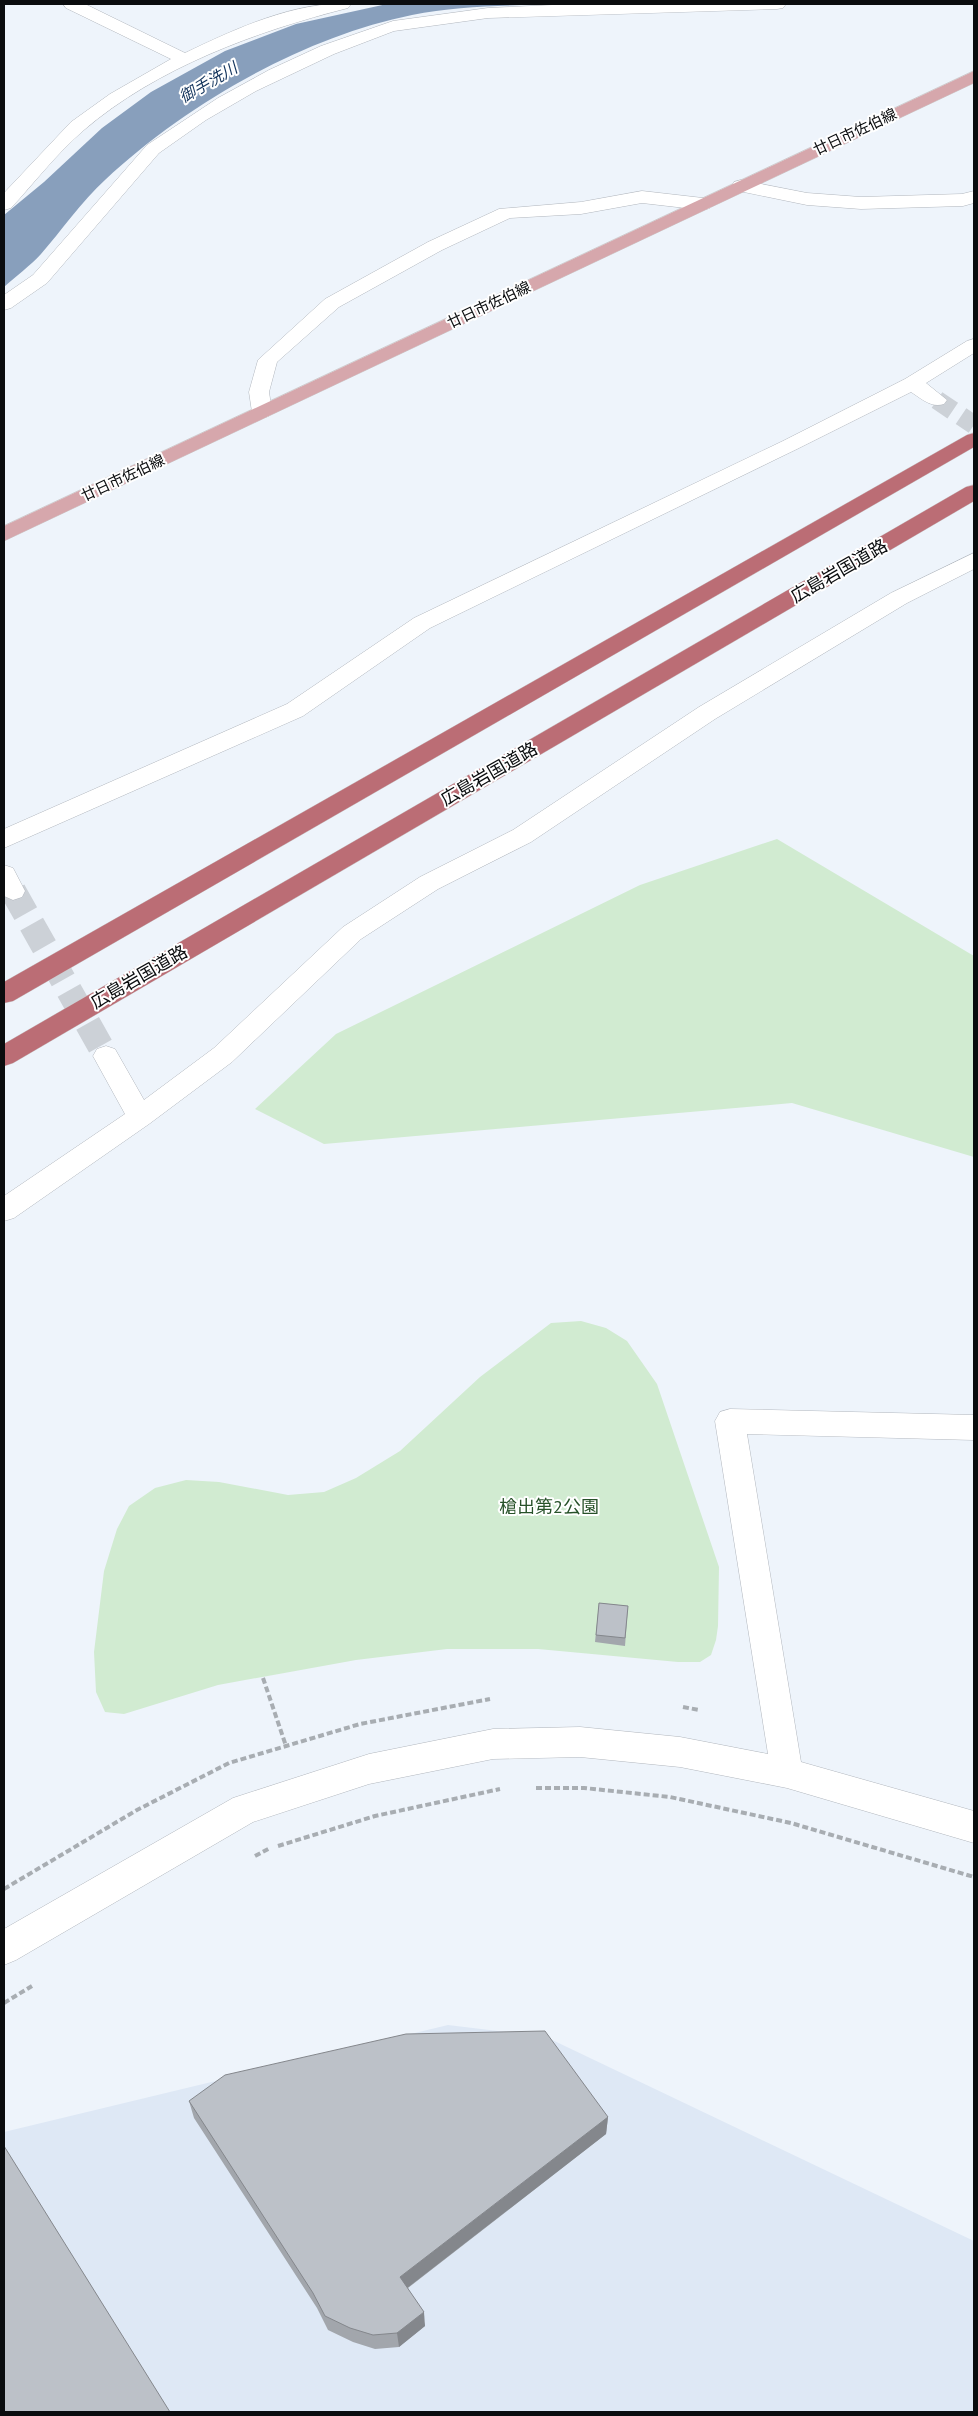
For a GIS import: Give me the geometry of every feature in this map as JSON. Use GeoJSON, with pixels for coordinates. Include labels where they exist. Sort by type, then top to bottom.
{"type":"FeatureCollection","features":[{"type":"Feature","properties":{"kind":"highway"},"geometry":{"type":"LineString","coordinates":[[4,994],[808,532],[974,439]]}},
{"type":"Feature","properties":{"kind":"highway","name":"広島岩国道路"},"geometry":{"type":"LineString","coordinates":[[4,1056],[974,492]]}},
{"type":"Feature","properties":{"kind":"main road","name":"廿日市佐伯線"},"geometry":{"type":"LineString","coordinates":[[4,534],[974,76]]}},
{"type":"Feature","properties":{"kind":"street"},"geometry":{"type":"LineString","coordinates":[[72,4],[186,60]]}},
{"type":"Feature","properties":{"kind":"street"},"geometry":{"type":"LineString","coordinates":[[4,204],[87,118],[133,88],[186,60],[279,20],[342,4]]}},
{"type":"Feature","properties":{"kind":"street"},"geometry":{"type":"LineString","coordinates":[[4,304],[40,279],[153,149],[173,134],[242,92],[290,66],[337,46],[392,26],[448,17],[511,11],[777,4]]}},
{"type":"Feature","properties":{"kind":"street"},"geometry":{"type":"LineString","coordinates":[[741,186],[807,199],[861,203],[971,202]]}},
{"type":"Feature","properties":{"kind":"street"},"geometry":{"type":"LineString","coordinates":[[262,412],[259,392],[268,360],[332,303],[436,246],[506,213],[582,208],[642,197],[703,204]]}},
{"type":"Feature","properties":{"kind":"street"},"geometry":{"type":"LineString","coordinates":[[4,839],[295,710],[422,623],[790,445],[912,383],[974,345]]}},
{"type":"Feature","properties":{"kind":"street"},"geometry":{"type":"LineString","coordinates":[[912,383],[937,400]]}},
{"type":"Feature","properties":{"kind":"street"},"geometry":{"type":"LineString","coordinates":[[4,1210],[140,1117],[223,1056],[352,933],[429,883],[522,836],[707,713],[899,598],[974,560]]}},
{"type":"Feature","properties":{"kind":"street"},"geometry":{"type":"LineString","coordinates":[[106,1056],[140,1117]]}},
{"type":"Feature","properties":{"kind":"street"},"geometry":{"type":"LineString","coordinates":[[788,1773],[730,1421],[974,1427]]}},
{"type":"Feature","properties":{"kind":"street"},"geometry":{"type":"LineString","coordinates":[[4,1948],[245,1809],[369,1769],[493,1744],[580,1742],[680,1752],[788,1773],[974,1827]]}},
{"type":"Feature","properties":{"kind":"path"},"geometry":{"type":"LineString","coordinates":[[263,1678],[286,1746]]}},
{"type":"Feature","properties":{"kind":"path"},"geometry":{"type":"LineString","coordinates":[[250,1859],[268,1849],[375,1816],[501,1788]]}},
{"type":"Feature","properties":{"kind":"path"},"geometry":{"type":"LineString","coordinates":[[529,1788],[584,1788],[670,1797],[791,1823],[974,1877]]}},
{"type":"Feature","properties":{"kind":"path"},"geometry":{"type":"LineString","coordinates":[[4,2003],[37,1982]]}},
{"type":"Feature","properties":{"kind":"shaded area"},"geometry":{"type":"Polygon","coordinates":[[[448,2025],[546,2037],[974,2241],[974,2412],[4,2412],[4,2132],[448,2025]]]}},
{"type":"Feature","properties":{"kind":"green space"},"geometry":{"type":"Polygon","coordinates":[[[777,839],[974,956],[974,1157],[792,1103],[324,1144],[255,1109],[336,1034],[640,885],[777,839]]]}},
{"type":"Feature","properties":{"kind":"green space","name":"槍出第2公園"},"geometry":{"type":"Polygon","coordinates":[[[581,1321],[606,1328],[627,1341],[657,1384],[719,1567],[718,1626],[711,1655],[700,1662],[678,1662],[538,1649],[447,1649],[356,1660],[218,1685],[124,1714],[105,1712],[96,1692],[94,1652],[104,1571],[117,1529],[129,1506],[155,1488],[186,1480],[219,1482],[288,1495],[324,1492],[356,1478],[400,1451],[480,1377],[551,1323],[581,1321]]]}},
{"type":"Feature","properties":{"kind":"water","name":"御手洗川"},"geometry":{"type":"Polygon","coordinates":[[[387,4],[548,4],[463,8],[412,15],[371,25],[329,39],[248,77],[172,125],[137,152],[96,189],[41,254],[4,287],[4,215],[44,182],[102,128],[151,92],[225,51],[296,24],[387,4]]]}},
{"type":"Feature","properties":{"kind":"building"},"geometry":{"type":"Polygon","coordinates":[[[599,1603],[628,1606],[625,1638],[596,1635],[599,1603]]]}},
{"type":"Feature","properties":{"kind":"building"},"geometry":{"type":"Polygon","coordinates":[[[545,2031],[608,2117],[400,2277],[424,2312],[397,2333],[373,2335],[350,2328],[325,2316],[313,2293],[189,2101],[225,2075],[406,2034],[545,2031]]]}},
{"type":"Feature","properties":{"kind":"building"},"geometry":{"type":"Polygon","coordinates":[[[4,2146],[170,2412],[4,2412],[4,2146]]]}},
{"type":"Feature","properties":{"kind":"tunnel"},"geometry":{"type":"LineString","coordinates":[[937,400],[974,425]]}},
{"type":"Feature","properties":{"kind":"tunnel"},"geometry":{"type":"LineString","coordinates":[[13,891],[106,1056]]}}]}
